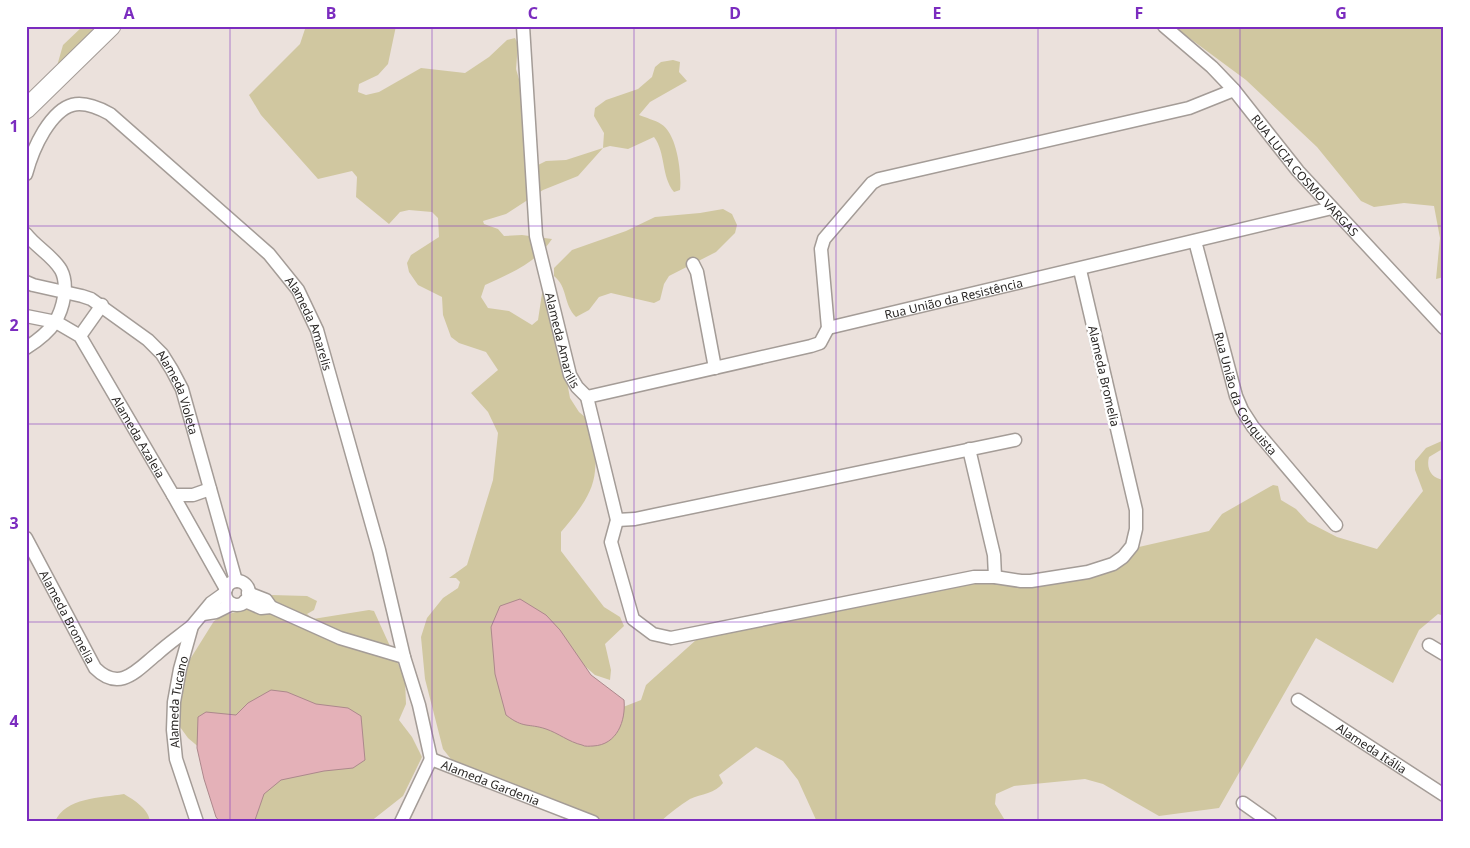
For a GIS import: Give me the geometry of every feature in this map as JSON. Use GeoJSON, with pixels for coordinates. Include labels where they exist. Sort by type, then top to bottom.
{"type":"FeatureCollection","features":[{"type":"Feature","properties":{"kind":"street"},"geometry":{"type":"LineString","coordinates":[[26,110],[111,26]]}},
{"type":"Feature","properties":{"kind":"street","name":"Alameda Amarilis"},"geometry":{"type":"LineString","coordinates":[[523,26],[536,236],[570,375],[577,386],[588,397],[617,520],[611,542],[633,619],[653,634]]}},
{"type":"Feature","properties":{"kind":"street","name":"RUA LUCIA COSMO VARGAS"},"geometry":{"type":"LineString","coordinates":[[1164,26],[1212,67],[1234,90],[1298,171],[1444,328]]}},
{"type":"Feature","properties":{"kind":"street"},"geometry":{"type":"LineString","coordinates":[[588,397],[820,343],[828,328],[821,248],[824,239],[872,183],[879,179],[1189,108],[1234,90]]}},
{"type":"Feature","properties":{"kind":"street","name":"Alameda Amarelis"},"geometry":{"type":"LineString","coordinates":[[26,174],[39,140],[53,117],[59,111],[70,105],[96,106],[110,114],[269,254],[298,290],[317,330],[379,550],[404,657]]}},
{"type":"Feature","properties":{"kind":"street"},"geometry":{"type":"LineString","coordinates":[[1080,270],[1332,208]]}},
{"type":"Feature","properties":{"kind":"street"},"geometry":{"type":"LineString","coordinates":[[26,234],[60,270],[64,278],[65,292],[56,322],[43,336],[26,348]]}},
{"type":"Feature","properties":{"kind":"street","name":"Rua União da Conquista"},"geometry":{"type":"LineString","coordinates":[[1194,241],[1236,396],[1242,410],[1253,427],[1336,525]]}},
{"type":"Feature","properties":{"kind":"street"},"geometry":{"type":"LineString","coordinates":[[693,264],[697,272],[715,368]]}},
{"type":"Feature","properties":{"kind":"street","name":"Rua União da Resistência"},"geometry":{"type":"LineString","coordinates":[[828,328],[1080,270]]}},
{"type":"Feature","properties":{"kind":"street","name":"Alameda Bromelia"},"geometry":{"type":"LineString","coordinates":[[653,634],[670,638],[974,578],[995,577],[1031,581],[1088,572],[1113,564],[1123,557],[1132,546],[1136,529],[1136,510],[1080,270]]}},
{"type":"Feature","properties":{"kind":"street","name":"Alameda Violeta"},"geometry":{"type":"LineString","coordinates":[[26,282],[33,286],[82,296],[102,305],[148,340],[162,354],[182,389],[210,489],[235,594]]}},
{"type":"Feature","properties":{"kind":"street"},"geometry":{"type":"LineString","coordinates":[[80,336],[102,305]]}},
{"type":"Feature","properties":{"kind":"street","name":"Alameda Azaleia"},"geometry":{"type":"LineString","coordinates":[[26,316],[56,322],[80,336],[173,495],[235,594]]}},
{"type":"Feature","properties":{"kind":"street"},"geometry":{"type":"LineString","coordinates":[[617,520],[636,519],[1016,440]]}},
{"type":"Feature","properties":{"kind":"street"},"geometry":{"type":"LineString","coordinates":[[969,449],[994,555],[995,577]]}},
{"type":"Feature","properties":{"kind":"street"},"geometry":{"type":"LineString","coordinates":[[173,495],[193,494],[210,489]]}},
{"type":"Feature","properties":{"kind":"street","name":"Alameda Bromelia"},"geometry":{"type":"LineString","coordinates":[[26,538],[95,668],[111,679],[123,678],[134,674],[192,626]]}},
{"type":"Feature","properties":{"kind":"street"},"geometry":{"type":"LineString","coordinates":[[235,594],[266,600],[271,607],[340,638],[404,657]]}},
{"type":"Feature","properties":{"kind":"street","name":"Alameda Tucano"},"geometry":{"type":"LineString","coordinates":[[197,822],[176,759],[173,730],[174,702],[180,669],[192,626],[211,603],[235,594]]}},
{"type":"Feature","properties":{"kind":"street"},"geometry":{"type":"LineString","coordinates":[[1428,645],[1444,654]]}},
{"type":"Feature","properties":{"kind":"street","name":"Alameda Gardenia"},"geometry":{"type":"LineString","coordinates":[[404,657],[419,705],[430,759],[593,822]]}},
{"type":"Feature","properties":{"kind":"street","name":"Alameda Itália"},"geometry":{"type":"LineString","coordinates":[[1298,700],[1444,795]]}},
{"type":"Feature","properties":{"kind":"street"},"geometry":{"type":"LineString","coordinates":[[401,822],[430,759]]}},
{"type":"Feature","properties":{"kind":"street"},"geometry":{"type":"LineString","coordinates":[[1242,803],[1270,822]]}},
{"type":"Feature","properties":{"kind":"shaded area"},"geometry":{"type":"Polygon","coordinates":[[[83,26],[113,26],[55,73],[63,45],[83,26]]]}},
{"type":"Feature","properties":{"kind":"shaded area"},"geometry":{"type":"Polygon","coordinates":[[[306,26],[396,26],[388,64],[378,75],[359,84],[358,92],[366,95],[379,92],[421,68],[465,73],[489,57],[507,40],[515,38],[518,44],[516,69],[526,103],[534,167],[546,161],[566,160],[603,148],[578,176],[543,190],[506,214],[483,221],[484,224],[498,229],[504,236],[522,235],[552,239],[531,261],[485,285],[481,297],[488,308],[509,311],[532,325],[538,320],[543,287],[558,333],[570,398],[579,412],[597,427],[594,480],[583,504],[561,532],[561,551],[604,607],[620,617],[624,626],[605,644],[611,670],[610,680],[595,675],[534,622],[618,709],[641,700],[646,685],[706,631],[995,577],[1021,581],[1113,564],[1130,549],[1209,531],[1222,514],[1273,485],[1278,486],[1281,500],[1296,509],[1308,522],[1337,537],[1377,549],[1423,491],[1415,470],[1415,461],[1426,448],[1444,440],[1444,448],[1429,457],[1428,465],[1430,472],[1436,478],[1444,480],[1444,616],[1438,614],[1419,630],[1393,683],[1316,638],[1219,808],[1159,816],[1103,784],[1085,779],[1014,786],[996,794],[995,804],[1006,822],[817,822],[798,780],[783,761],[756,747],[719,775],[723,783],[720,786],[690,799],[660,822],[571,822],[458,768],[443,749],[425,679],[421,637],[427,618],[443,598],[458,588],[460,582],[456,578],[449,578],[467,565],[493,480],[498,433],[488,412],[471,393],[498,370],[486,352],[459,343],[451,337],[443,315],[442,297],[418,285],[409,272],[407,263],[411,255],[439,237],[438,218],[432,212],[409,210],[400,212],[389,224],[356,197],[357,177],[352,171],[318,179],[261,115],[249,95],[300,44],[306,26]]]}},
{"type":"Feature","properties":{"kind":"shaded area"},"geometry":{"type":"Polygon","coordinates":[[[1173,26],[1444,26],[1444,277],[1436,279],[1440,238],[1434,206],[1404,203],[1374,207],[1361,201],[1317,147],[1246,80],[1173,26]]]}},
{"type":"Feature","properties":{"kind":"shaded area"},"geometry":{"type":"Polygon","coordinates":[[[673,60],[680,62],[679,72],[687,81],[650,102],[639,115],[661,124],[671,136],[679,164],[680,190],[674,192],[670,186],[658,143],[654,137],[628,149],[610,146],[603,148],[604,133],[594,116],[595,108],[606,100],[638,89],[652,77],[655,67],[661,62],[673,60]]]}},
{"type":"Feature","properties":{"kind":"shaded area"},"geometry":{"type":"Polygon","coordinates":[[[723,209],[732,214],[737,225],[735,233],[716,252],[669,276],[664,284],[660,300],[654,303],[611,293],[599,297],[589,310],[576,317],[572,312],[562,285],[554,276],[554,268],[572,250],[626,231],[655,217],[723,209]]]}},
{"type":"Feature","properties":{"kind":"shaded area"},"geometry":{"type":"Polygon","coordinates":[[[271,595],[307,596],[317,601],[314,610],[307,614],[313,619],[369,610],[374,611],[405,679],[406,704],[399,720],[412,737],[422,757],[403,796],[370,822],[253,822],[201,749],[188,738],[167,709],[184,669],[214,621],[224,615],[252,608],[271,595]]]}},
{"type":"Feature","properties":{"kind":"shaded area"},"geometry":{"type":"Polygon","coordinates":[[[520,599],[546,615],[560,630],[591,675],[624,700],[621,724],[614,737],[608,741],[601,745],[585,746],[546,729],[517,722],[506,715],[495,674],[491,627],[500,606],[520,599]]]}},
{"type":"Feature","properties":{"kind":"shaded area"},"geometry":{"type":"Polygon","coordinates":[[[271,690],[287,692],[316,704],[348,708],[361,716],[365,760],[353,768],[324,771],[281,780],[264,794],[255,820],[251,822],[220,822],[216,817],[204,779],[197,748],[198,717],[206,712],[236,715],[248,703],[271,690]]]}},
{"type":"Feature","properties":{"kind":"shaded area"},"geometry":{"type":"Polygon","coordinates":[[[124,794],[144,809],[150,822],[55,822],[60,814],[75,803],[124,794]]]}}]}
